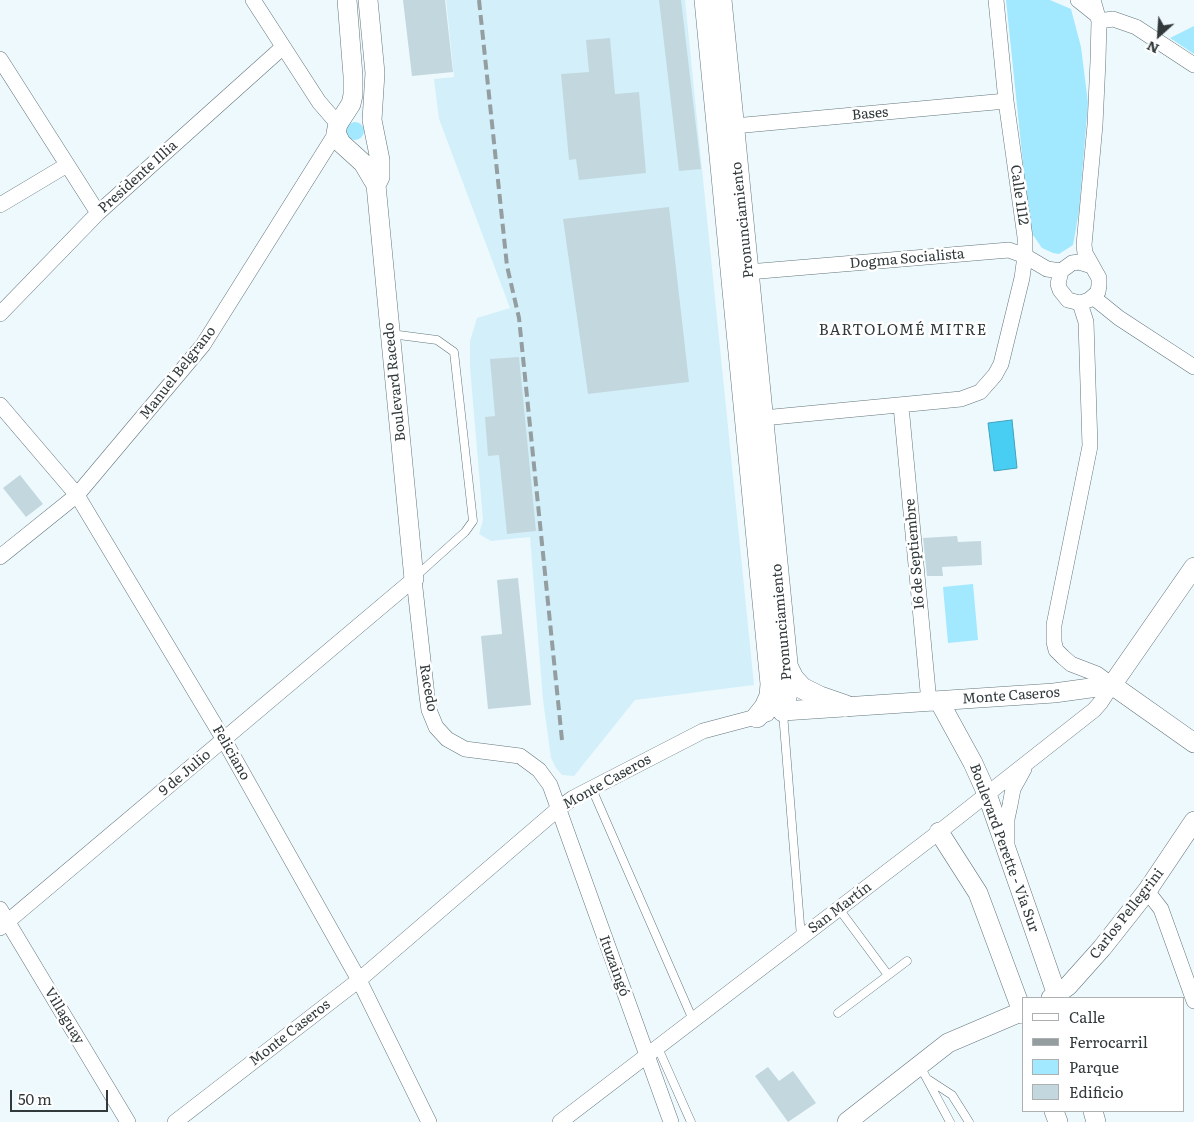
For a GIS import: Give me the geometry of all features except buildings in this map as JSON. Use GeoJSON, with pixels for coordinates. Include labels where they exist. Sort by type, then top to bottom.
{"type":"FeatureCollection","features":[{"type":"Feature","properties":{"kind":"main road","name":"Pronunciamiento"},"geometry":{"type":"LineString","coordinates":[[705,0],[771,684],[783,711]]}},
{"type":"Feature","properties":{"kind":"main road","name":"Pronunciamiento"},"geometry":{"type":"LineString","coordinates":[[721,0],[789,683],[783,711]]}},
{"type":"Feature","properties":{"kind":"main road"},"geometry":{"type":"LineString","coordinates":[[787,666],[793,678],[802,688],[820,697],[846,706]]}},
{"type":"Feature","properties":{"kind":"main road"},"geometry":{"type":"LineString","coordinates":[[757,717],[765,707],[770,696],[771,684]]}},
{"type":"Feature","properties":{"kind":"street"},"geometry":{"type":"LineString","coordinates":[[253,0],[319,102],[340,125]]}},
{"type":"Feature","properties":{"kind":"street"},"geometry":{"type":"LineString","coordinates":[[340,125],[351,104],[353,86],[347,0]]}},
{"type":"Feature","properties":{"kind":"street","name":"Boulevard Racedo"},"geometry":{"type":"LineString","coordinates":[[368,0],[375,73],[373,128],[380,160],[380,177],[376,185]]}},
{"type":"Feature","properties":{"kind":"street","name":"Calle 1112"},"geometry":{"type":"LineString","coordinates":[[900,406],[961,399],[980,392],[989,384],[1001,364],[1022,278],[1025,237],[1006,101],[996,0]]}},
{"type":"Feature","properties":{"kind":"street"},"geometry":{"type":"LineString","coordinates":[[1078,0],[1098,18],[1113,20],[1136,27],[1194,65]]}},
{"type":"Feature","properties":{"kind":"street"},"geometry":{"type":"LineString","coordinates":[[1087,300],[1098,292],[1100,285],[1099,278],[1084,245],[1095,125],[1098,18],[1093,0]]}},
{"type":"Feature","properties":{"kind":"street","name":"Presidente Illia"},"geometry":{"type":"LineString","coordinates":[[0,314],[98,213],[282,47]]}},
{"type":"Feature","properties":{"kind":"street"},"geometry":{"type":"LineString","coordinates":[[0,59],[98,213]]}},
{"type":"Feature","properties":{"kind":"street","name":"Bases"},"geometry":{"type":"LineString","coordinates":[[734,126],[1006,101]]}},
{"type":"Feature","properties":{"kind":"street"},"geometry":{"type":"LineString","coordinates":[[340,125],[354,113],[363,115],[373,128],[364,149],[357,151],[348,149]]}},
{"type":"Feature","properties":{"kind":"street","name":"Boulevard Racedo"},"geometry":{"type":"LineString","coordinates":[[340,125],[340,143],[363,163],[376,185],[414,579]]}},
{"type":"Feature","properties":{"kind":"street","name":"Manuel Belgrano"},"geometry":{"type":"LineString","coordinates":[[0,557],[77,495],[204,345],[340,125]]}},
{"type":"Feature","properties":{"kind":"street"},"geometry":{"type":"LineString","coordinates":[[0,205],[67,165]]}},
{"type":"Feature","properties":{"kind":"street","name":"Dogma Socialista"},"geometry":{"type":"LineString","coordinates":[[748,272],[1008,250],[1025,256],[1047,269],[1061,272]]}},
{"type":"Feature","properties":{"kind":"street"},"geometry":{"type":"LineString","coordinates":[[1092,266],[1079,262],[1072,263],[1061,272],[1059,277],[1060,290],[1068,300],[1087,300],[1119,318],[1194,367]]}},
{"type":"Feature","properties":{"kind":"street"},"geometry":{"type":"LineString","coordinates":[[1087,300],[1090,446],[1054,625],[1054,642],[1056,650],[1072,664],[1097,674],[1194,743]]}},
{"type":"Feature","properties":{"kind":"street","name":"Feliciano"},"geometry":{"type":"LineString","coordinates":[[0,405],[77,495],[224,740],[358,980],[429,1122]]}},
{"type":"Feature","properties":{"kind":"street"},"geometry":{"type":"LineString","coordinates":[[763,418],[900,406]]}},
{"type":"Feature","properties":{"kind":"street","name":"16 de Septiembre"},"geometry":{"type":"LineString","coordinates":[[900,406],[934,702]]}},
{"type":"Feature","properties":{"kind":"street"},"geometry":{"type":"LineString","coordinates":[[1112,685],[1194,567]]}},
{"type":"Feature","properties":{"kind":"street","name":"9 de Julio"},"geometry":{"type":"LineString","coordinates":[[2,919],[224,740],[414,579]]}},
{"type":"Feature","properties":{"kind":"street","name":"Racedo"},"geometry":{"type":"LineString","coordinates":[[414,579],[429,710],[436,727],[447,739],[465,749],[520,756],[539,770],[550,785],[558,809]]}},
{"type":"Feature","properties":{"kind":"street","name":"Monte Caseros"},"geometry":{"type":"LineString","coordinates":[[175,1122],[358,980],[558,809],[573,798],[703,731],[783,711],[1054,693],[1112,685]]}},
{"type":"Feature","properties":{"kind":"street","name":"San Martín"},"geometry":{"type":"LineString","coordinates":[[560,1122],[939,832],[1094,710],[1112,685]]}},
{"type":"Feature","properties":{"kind":"street","name":"Boulevard Perette - Vía Sur"},"geometry":{"type":"LineString","coordinates":[[934,702],[973,763],[987,794],[1056,997]]}},
{"type":"Feature","properties":{"kind":"street"},"geometry":{"type":"LineString","coordinates":[[1007,852],[1007,819],[1013,789],[1028,761]]}},
{"type":"Feature","properties":{"kind":"street","name":"Ituzaingó"},"geometry":{"type":"LineString","coordinates":[[558,809],[652,1052],[671,1122]]}},
{"type":"Feature","properties":{"kind":"street","name":"Carlos Pellegrini"},"geometry":{"type":"LineString","coordinates":[[1056,997],[1091,962],[1147,891],[1194,821]]}},
{"type":"Feature","properties":{"kind":"street"},"geometry":{"type":"LineString","coordinates":[[846,1122],[923,1072],[948,1043],[1022,1012],[978,892],[939,832]]}},
{"type":"Feature","properties":{"kind":"street"},"geometry":{"type":"LineString","coordinates":[[1147,891],[1161,909],[1194,1001]]}},
{"type":"Feature","properties":{"kind":"street","name":"Villaguay"},"geometry":{"type":"LineString","coordinates":[[2,919],[128,1122]]}},
{"type":"Feature","properties":{"kind":"lane"},"geometry":{"type":"LineString","coordinates":[[391,334],[437,340],[454,352],[473,521],[465,532],[414,579]]}},
{"type":"Feature","properties":{"kind":"lane"},"geometry":{"type":"LineString","coordinates":[[783,711],[801,938]]}},
{"type":"Feature","properties":{"kind":"lane"},"geometry":{"type":"LineString","coordinates":[[592,789],[693,1020]]}},
{"type":"Feature","properties":{"kind":"lane"},"geometry":{"type":"LineString","coordinates":[[839,908],[888,975]]}},
{"type":"Feature","properties":{"kind":"lane"},"geometry":{"type":"LineString","coordinates":[[838,1013],[908,961]]}},
{"type":"Feature","properties":{"kind":"lane"},"geometry":{"type":"LineString","coordinates":[[652,1052],[691,1122]]}},
{"type":"Feature","properties":{"kind":"lane"},"geometry":{"type":"LineString","coordinates":[[923,1072],[950,1122]]}},
{"type":"Feature","properties":{"kind":"lane"},"geometry":{"type":"LineString","coordinates":[[923,1072],[952,1094],[968,1122]]}},
{"type":"Feature","properties":{"kind":"shaded area"},"geometry":{"type":"Polygon","coordinates":[[[446,0],[685,0],[754,685],[635,700],[574,776],[562,775],[551,758],[543,700],[530,537],[491,541],[479,534],[483,520],[470,367],[470,341],[477,318],[510,308],[439,119],[434,79],[454,77],[446,0]]]}},
{"type":"Feature","properties":{"kind":"shaded area"},"geometry":{"type":"Polygon","coordinates":[[[1012,420],[1017,468],[994,471],[988,423],[1012,420]]]}},
{"type":"Feature","properties":{"kind":"green space"},"geometry":{"type":"Polygon","coordinates":[[[1006,0],[1050,0],[1071,9],[1081,47],[1088,103],[1079,211],[1073,245],[1059,254],[1042,248],[1033,235],[1029,221],[1006,0]]]}},
{"type":"Feature","properties":{"kind":"green space"},"geometry":{"type":"Polygon","coordinates":[[[1194,26],[1194,54],[1170,38],[1194,26]]]}},
{"type":"Feature","properties":{"kind":"green space"},"geometry":{"type":"Polygon","coordinates":[[[355,122],[361,125],[364,131],[361,137],[355,140],[349,137],[346,131],[349,125],[355,122]]]}},
{"type":"Feature","properties":{"kind":"green space"},"geometry":{"type":"Polygon","coordinates":[[[973,584],[978,640],[948,643],[943,587],[973,584]]]}},
{"type":"Feature","properties":{"kind":"railway"},"geometry":{"type":"LineString","coordinates":[[479,0],[507,266],[519,318],[562,740]]}},
{"type":"Feature","properties":{"kind":"district","name":"BARTOLOMÉ MITRE"},"geometry":{"type":"Point","coordinates":[903,331]}}]}
